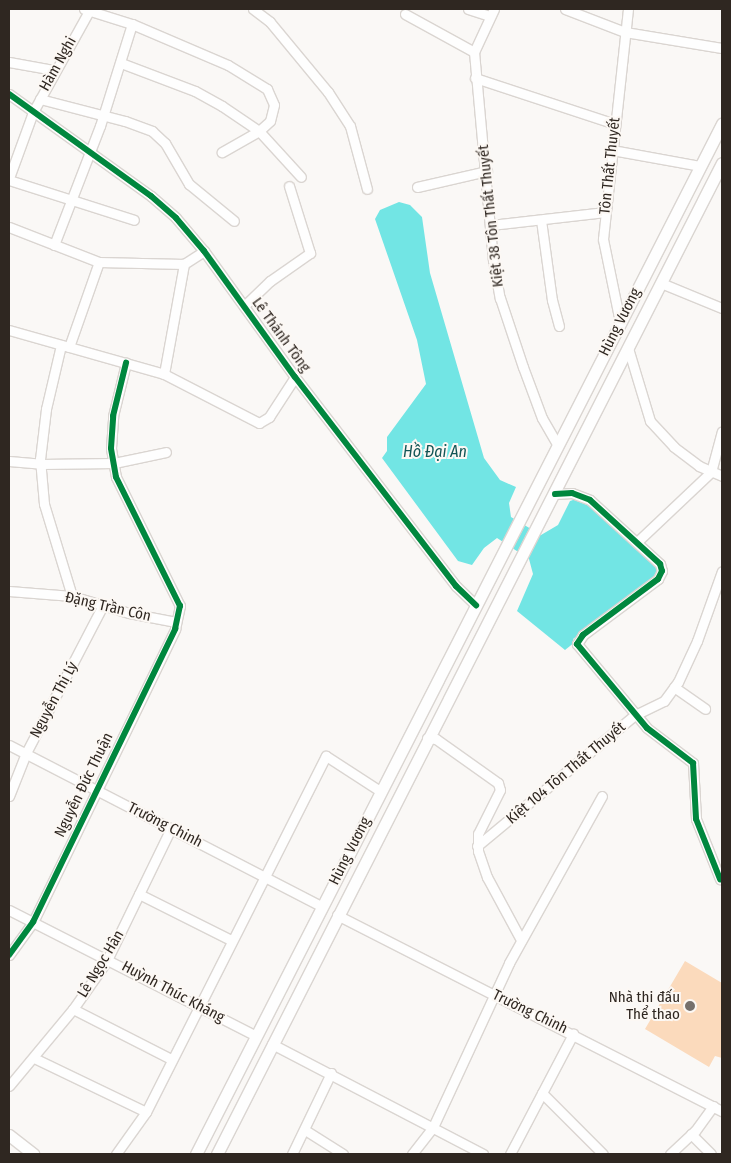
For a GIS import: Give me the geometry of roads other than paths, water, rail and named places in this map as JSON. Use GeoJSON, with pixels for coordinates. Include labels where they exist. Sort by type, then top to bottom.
{"type":"FeatureCollection","features":[{"type":"Feature","properties":{"kind":"main road","name":"Hùng Vương"},"geometry":{"type":"LineString","coordinates":[[201,1153],[256,1036],[321,906],[520,522],[722,124]]}},
{"type":"Feature","properties":{"kind":"main road"},"geometry":{"type":"LineString","coordinates":[[700,165],[721,167]]}},
{"type":"Feature","properties":{"kind":"main road","name":"Hùng Vương"},"geometry":{"type":"LineString","coordinates":[[217,1154],[427,738],[555,494],[721,167]]}},
{"type":"Feature","properties":{"kind":"main road"},"geometry":{"type":"LineString","coordinates":[[620,322],[628,348]]}},
{"type":"Feature","properties":{"kind":"main road"},"geometry":{"type":"LineString","coordinates":[[476,605],[493,613]]}},
{"type":"Feature","properties":{"kind":"main road"},"geometry":{"type":"LineString","coordinates":[[411,730],[427,738]]}},
{"type":"Feature","properties":{"kind":"main road"},"geometry":{"type":"LineString","coordinates":[[380,791],[396,799]]}},
{"type":"Feature","properties":{"kind":"main road"},"geometry":{"type":"LineString","coordinates":[[321,906],[338,915]]}},
{"type":"Feature","properties":{"kind":"main road"},"geometry":{"type":"LineString","coordinates":[[256,1036],[272,1044]]}},
{"type":"Feature","properties":{"kind":"main road"},"geometry":{"type":"LineString","coordinates":[[9,1135],[33,1154]]}},
{"type":"Feature","properties":{"kind":"street"},"geometry":{"type":"LineString","coordinates":[[253,9],[270,22],[337,105],[350,126],[367,189]]}},
{"type":"Feature","properties":{"kind":"street"},"geometry":{"type":"LineString","coordinates":[[468,9],[492,13]]}},
{"type":"Feature","properties":{"kind":"street"},"geometry":{"type":"LineString","coordinates":[[565,9],[625,32],[722,48]]}},
{"type":"Feature","properties":{"kind":"street","name":"Tôn Thất Thuyết"},"geometry":{"type":"LineString","coordinates":[[620,322],[603,239],[628,9]]}},
{"type":"Feature","properties":{"kind":"street"},"geometry":{"type":"LineString","coordinates":[[88,10],[132,24],[228,65],[267,89],[273,99],[274,112],[260,131],[222,152]]}},
{"type":"Feature","properties":{"kind":"street","name":"Hàm Nghi"},"geometry":{"type":"LineString","coordinates":[[9,179],[33,112],[88,10]]}},
{"type":"Feature","properties":{"kind":"street","name":"Kiệt 38 Tôn Thất Thuyết"},"geometry":{"type":"LineString","coordinates":[[492,13],[474,52],[475,78],[500,298],[539,410],[558,446]]}},
{"type":"Feature","properties":{"kind":"street"},"geometry":{"type":"LineString","coordinates":[[405,14],[474,52]]}},
{"type":"Feature","properties":{"kind":"street"},"geometry":{"type":"LineString","coordinates":[[54,245],[104,115],[132,24]]}},
{"type":"Feature","properties":{"kind":"street"},"geometry":{"type":"LineString","coordinates":[[9,62],[54,70]]}},
{"type":"Feature","properties":{"kind":"street"},"geometry":{"type":"LineString","coordinates":[[121,63],[195,91],[260,131],[300,177]]}},
{"type":"Feature","properties":{"kind":"street"},"geometry":{"type":"LineString","coordinates":[[475,78],[615,124]]}},
{"type":"Feature","properties":{"kind":"street","name":"Lê Thánh Tông"},"geometry":{"type":"LineString","coordinates":[[9,94],[151,196],[204,251],[295,377],[456,586],[476,605]]}},
{"type":"Feature","properties":{"kind":"street"},"geometry":{"type":"LineString","coordinates":[[40,99],[140,126],[160,137],[189,184],[234,221]]}},
{"type":"Feature","properties":{"kind":"street"},"geometry":{"type":"LineString","coordinates":[[612,150],[700,165]]}},
{"type":"Feature","properties":{"kind":"street"},"geometry":{"type":"LineString","coordinates":[[417,187],[487,171]]}},
{"type":"Feature","properties":{"kind":"street"},"geometry":{"type":"LineString","coordinates":[[9,179],[72,198],[134,220]]}},
{"type":"Feature","properties":{"kind":"street"},"geometry":{"type":"LineString","coordinates":[[244,306],[275,277],[310,253],[289,186]]}},
{"type":"Feature","properties":{"kind":"street"},"geometry":{"type":"LineString","coordinates":[[491,225],[605,212]]}},
{"type":"Feature","properties":{"kind":"street"},"geometry":{"type":"LineString","coordinates":[[541,220],[552,300],[558,326]]}},
{"type":"Feature","properties":{"kind":"street"},"geometry":{"type":"LineString","coordinates":[[9,227],[98,262],[184,264],[204,251]]}},
{"type":"Feature","properties":{"kind":"street"},"geometry":{"type":"LineString","coordinates":[[72,596],[44,504],[41,464],[46,409],[65,346],[98,262]]}},
{"type":"Feature","properties":{"kind":"street"},"geometry":{"type":"LineString","coordinates":[[164,374],[184,264]]}},
{"type":"Feature","properties":{"kind":"street"},"geometry":{"type":"LineString","coordinates":[[661,283],[722,308]]}},
{"type":"Feature","properties":{"kind":"street"},"geometry":{"type":"LineString","coordinates":[[9,330],[164,374],[259,423],[269,417],[295,377]]}},
{"type":"Feature","properties":{"kind":"street"},"geometry":{"type":"LineString","coordinates":[[628,348],[650,421],[674,447],[711,472],[722,476]]}},
{"type":"Feature","properties":{"kind":"street"},"geometry":{"type":"LineString","coordinates":[[126,363],[113,416],[111,448],[116,477],[180,606],[176,622]]}},
{"type":"Feature","properties":{"kind":"street"},"geometry":{"type":"LineString","coordinates":[[638,541],[711,472],[722,431]]}},
{"type":"Feature","properties":{"kind":"street"},"geometry":{"type":"LineString","coordinates":[[9,461],[41,464],[114,463],[166,452]]}},
{"type":"Feature","properties":{"kind":"street"},"geometry":{"type":"LineString","coordinates":[[555,494],[586,498],[638,541],[660,564],[662,570],[658,579],[583,635],[577,644],[635,715],[692,763],[694,806],[720,879]]}},
{"type":"Feature","properties":{"kind":"street","name":"Kiệt 104 Tôn Thất Thuyết"},"geometry":{"type":"LineString","coordinates":[[477,846],[635,715],[664,701],[674,687],[697,640],[719,587],[722,571]]}},
{"type":"Feature","properties":{"kind":"street","name":"Đặng Trần Côn"},"geometry":{"type":"LineString","coordinates":[[9,591],[72,596],[176,622]]}},
{"type":"Feature","properties":{"kind":"street","name":"Nguyễn Thị Lý"},"geometry":{"type":"LineString","coordinates":[[9,796],[26,753],[103,605]]}},
{"type":"Feature","properties":{"kind":"street","name":"Nguyễn Đức Thuận"},"geometry":{"type":"LineString","coordinates":[[9,955],[33,922],[176,622]]}},
{"type":"Feature","properties":{"kind":"street"},"geometry":{"type":"LineString","coordinates":[[674,687],[705,709]]}},
{"type":"Feature","properties":{"kind":"street"},"geometry":{"type":"LineString","coordinates":[[427,738],[436,739],[498,783],[500,790],[485,815],[477,846],[487,877],[521,940]]}},
{"type":"Feature","properties":{"kind":"street","name":"Trường Chinh"},"geometry":{"type":"LineString","coordinates":[[9,745],[321,906]]}},
{"type":"Feature","properties":{"kind":"street"},"geometry":{"type":"LineString","coordinates":[[116,1154],[146,1112],[198,1005],[326,756],[380,791]]}},
{"type":"Feature","properties":{"kind":"street"},"geometry":{"type":"LineString","coordinates":[[412,1154],[433,1127],[521,940],[602,796]]}},
{"type":"Feature","properties":{"kind":"street","name":"Lê Ngọc Hân"},"geometry":{"type":"LineString","coordinates":[[9,1086],[73,1009],[107,958],[171,828]]}},
{"type":"Feature","properties":{"kind":"street"},"geometry":{"type":"LineString","coordinates":[[139,894],[231,940]]}},
{"type":"Feature","properties":{"kind":"street","name":"Huỳnh Thúc Kháng"},"geometry":{"type":"LineString","coordinates":[[9,910],[107,958],[256,1036]]}},
{"type":"Feature","properties":{"kind":"street","name":"Trường Chinh"},"geometry":{"type":"LineString","coordinates":[[338,915],[722,1111]]}},
{"type":"Feature","properties":{"kind":"street"},"geometry":{"type":"LineString","coordinates":[[73,1009],[171,1060]]}},
{"type":"Feature","properties":{"kind":"street"},"geometry":{"type":"LineString","coordinates":[[510,1154],[573,1034]]}},
{"type":"Feature","properties":{"kind":"street"},"geometry":{"type":"LineString","coordinates":[[272,1044],[331,1073],[482,1154]]}},
{"type":"Feature","properties":{"kind":"street"},"geometry":{"type":"LineString","coordinates":[[34,1058],[146,1112]]}},
{"type":"Feature","properties":{"kind":"street"},"geometry":{"type":"LineString","coordinates":[[292,1154],[331,1073]]}},
{"type":"Feature","properties":{"kind":"street"},"geometry":{"type":"LineString","coordinates":[[542,1094],[603,1154]]}},
{"type":"Feature","properties":{"kind":"street"},"geometry":{"type":"LineString","coordinates":[[670,1154],[691,1134],[714,1106]]}},
{"type":"Feature","properties":{"kind":"street"},"geometry":{"type":"LineString","coordinates":[[304,1130],[343,1154]]}},
{"type":"Feature","properties":{"kind":"street"},"geometry":{"type":"LineString","coordinates":[[691,1134],[711,1154]]}},
{"type":"Feature","properties":{"kind":"water","name":"Hồ Đại An"},"geometry":{"type":"Polygon","coordinates":[[[399,202],[410,205],[422,217],[430,273],[484,458],[500,480],[516,487],[509,503],[511,517],[541,535],[558,525],[570,501],[582,497],[663,572],[573,639],[575,642],[565,650],[517,611],[533,574],[529,559],[497,538],[484,548],[472,565],[458,561],[382,458],[387,451],[387,437],[426,384],[417,340],[375,219],[380,210],[399,202]]]}},
{"type":"Feature","properties":{"kind":"place","name":"Nhà thi đấu Thể thao"},"geometry":{"type":"Point","coordinates":[690,1006]}}]}
